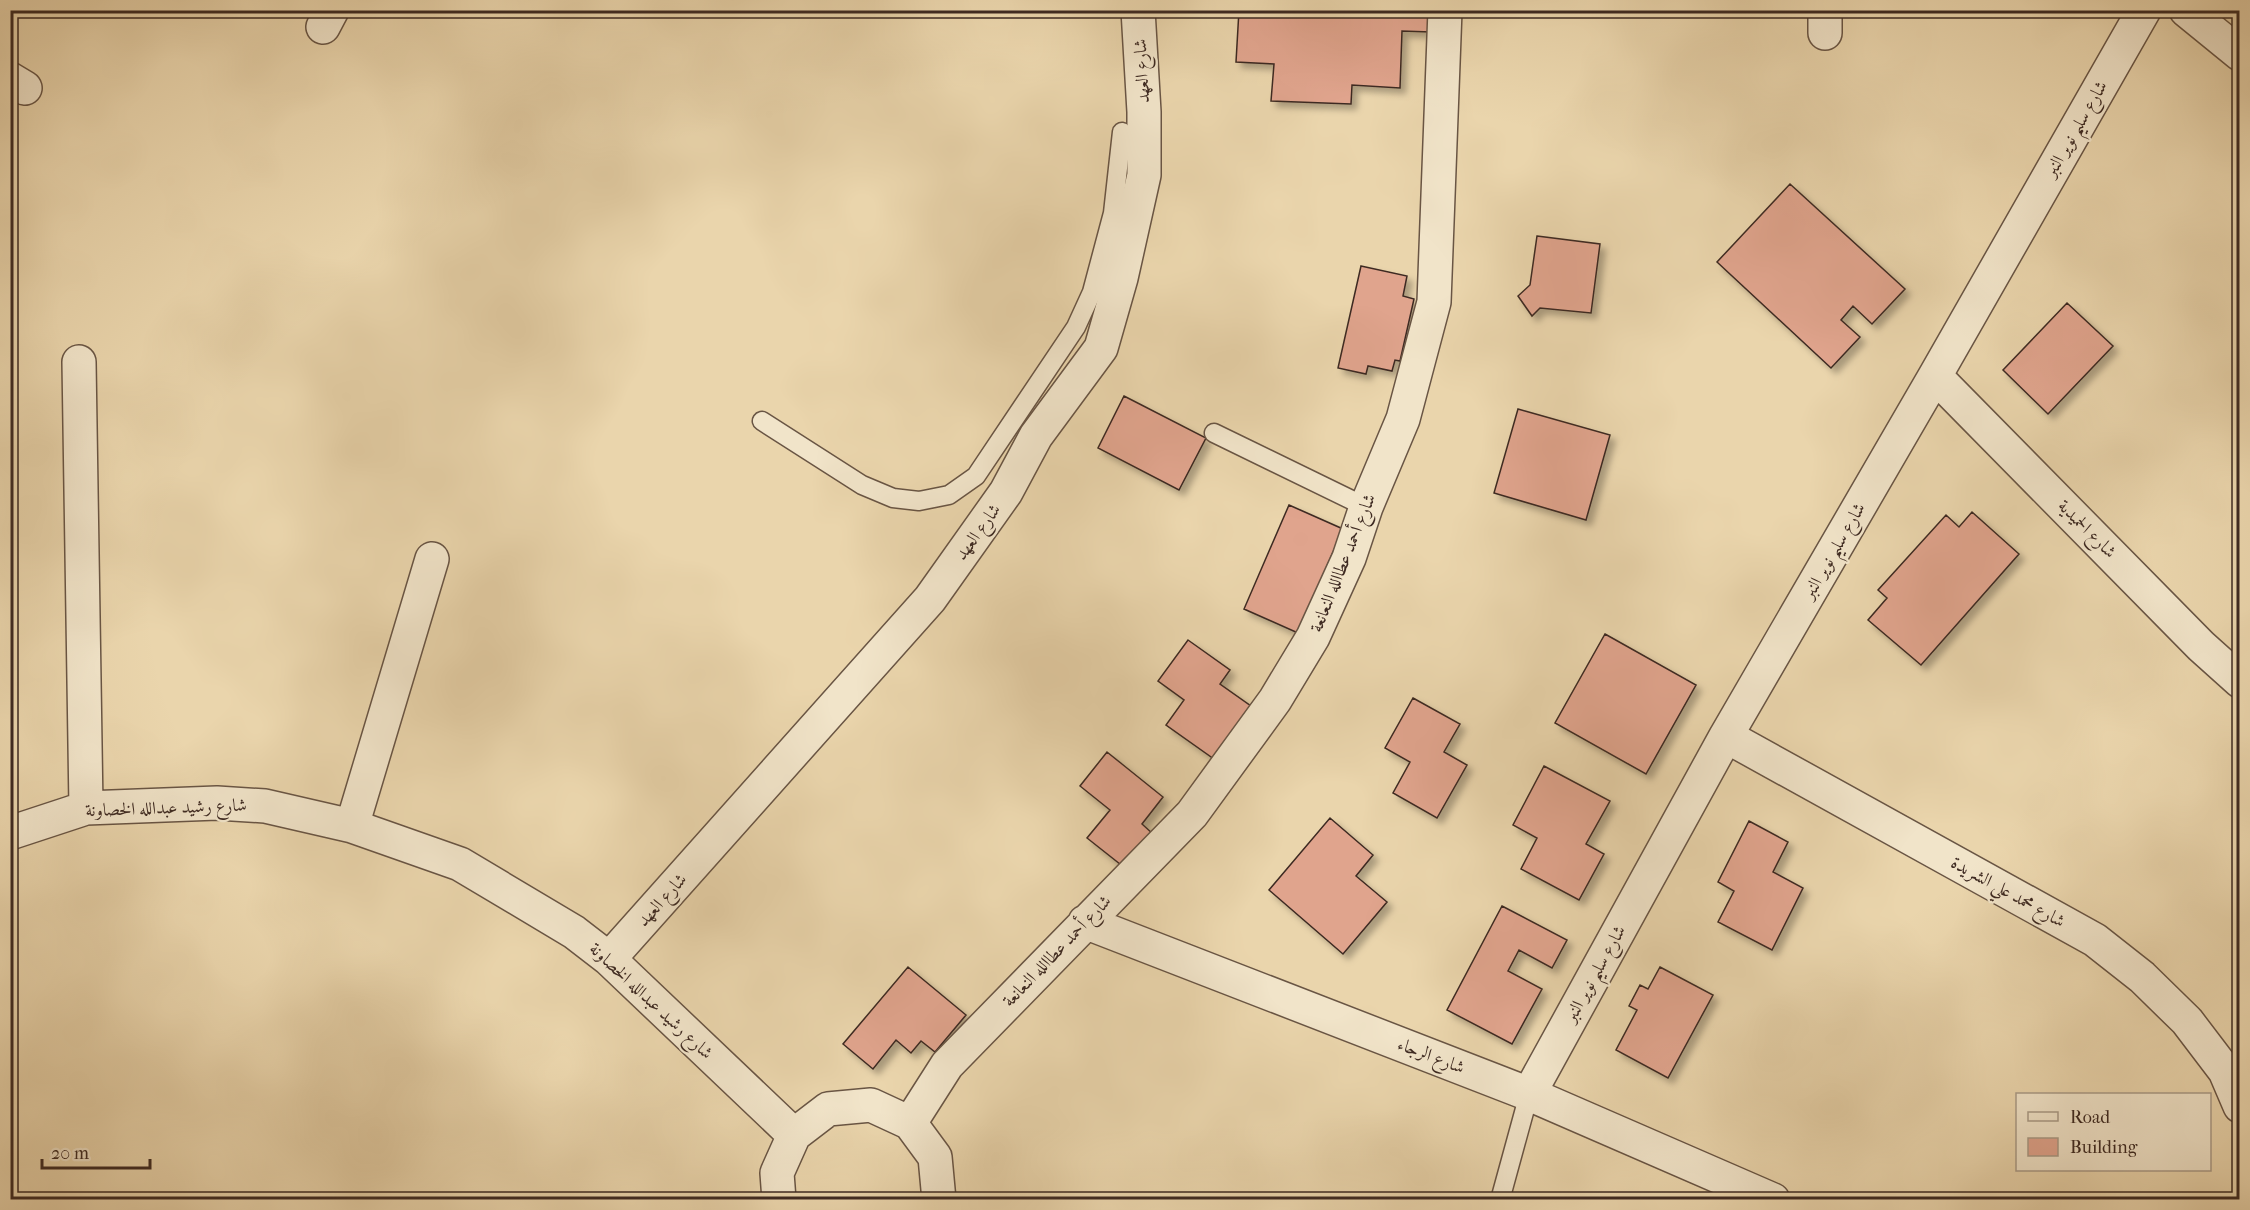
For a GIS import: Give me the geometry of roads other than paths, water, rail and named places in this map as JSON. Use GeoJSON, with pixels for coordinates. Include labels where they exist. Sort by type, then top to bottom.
{"type":"FeatureCollection","features":[{"type":"Feature","properties":{"kind":"street","name":"شارع العهد"},"geometry":{"type":"LineString","coordinates":[[609,959],[930,599],[1006,492],[1036,436],[1101,348],[1121,278],[1144,175],[1144,112],[1138,10]]}},
{"type":"Feature","properties":{"kind":"street","name":"شارع أحمد عطاالله النعانعة"},"geometry":{"type":"LineString","coordinates":[[910,1123],[947,1065],[1084,922],[1192,814],[1275,700],[1313,637],[1349,558],[1366,507],[1402,419],[1434,302],[1444,10]]}},
{"type":"Feature","properties":{"kind":"street","name":"شارع سليم نوير النبر"},"geometry":{"type":"LineString","coordinates":[[1529,1094],[1726,736],[2144,10]]}},
{"type":"Feature","properties":{"kind":"street"},"geometry":{"type":"LineString","coordinates":[[2186,10],[2240,54]]}},
{"type":"Feature","properties":{"kind":"street"},"geometry":{"type":"LineString","coordinates":[[79,362],[86,808]]}},
{"type":"Feature","properties":{"kind":"street","name":"شارع الحميدية"},"geometry":{"type":"LineString","coordinates":[[1935,376],[2201,646],[2240,681]]}},
{"type":"Feature","properties":{"kind":"street"},"geometry":{"type":"LineString","coordinates":[[352,826],[432,559]]}},
{"type":"Feature","properties":{"kind":"street","name":"شارع محمد علي الشريدة"},"geometry":{"type":"LineString","coordinates":[[1726,736],[2096,940],[2142,977],[2187,1021],[2225,1071],[2240,1106]]}},
{"type":"Feature","properties":{"kind":"street","name":"شارع رشيد عبدالله الخصاونة"},"geometry":{"type":"LineString","coordinates":[[10,833],[86,808],[218,803],[266,806],[352,826],[460,864],[574,932],[609,959],[794,1135]]}},
{"type":"Feature","properties":{"kind":"street","name":"شارع الرجاء"},"geometry":{"type":"LineString","coordinates":[[1084,922],[1529,1094],[1773,1200]]}},
{"type":"Feature","properties":{"kind":"street"},"geometry":{"type":"LineString","coordinates":[[779,1200],[777,1173],[794,1135],[828,1109],[871,1105],[910,1123],[935,1157],[939,1200]]}},
{"type":"Feature","properties":{"kind":"lane"},"geometry":{"type":"LineString","coordinates":[[762,421],[862,485],[893,498],[920,501],[949,495],[976,476],[1076,327],[1092,292],[1113,213],[1122,132]]}},
{"type":"Feature","properties":{"kind":"lane"},"geometry":{"type":"LineString","coordinates":[[1040,381],[1072,389]]}},
{"type":"Feature","properties":{"kind":"lane"},"geometry":{"type":"LineString","coordinates":[[1214,433],[1366,507]]}},
{"type":"Feature","properties":{"kind":"lane"},"geometry":{"type":"LineString","coordinates":[[1500,1200],[1529,1094]]}}]}
